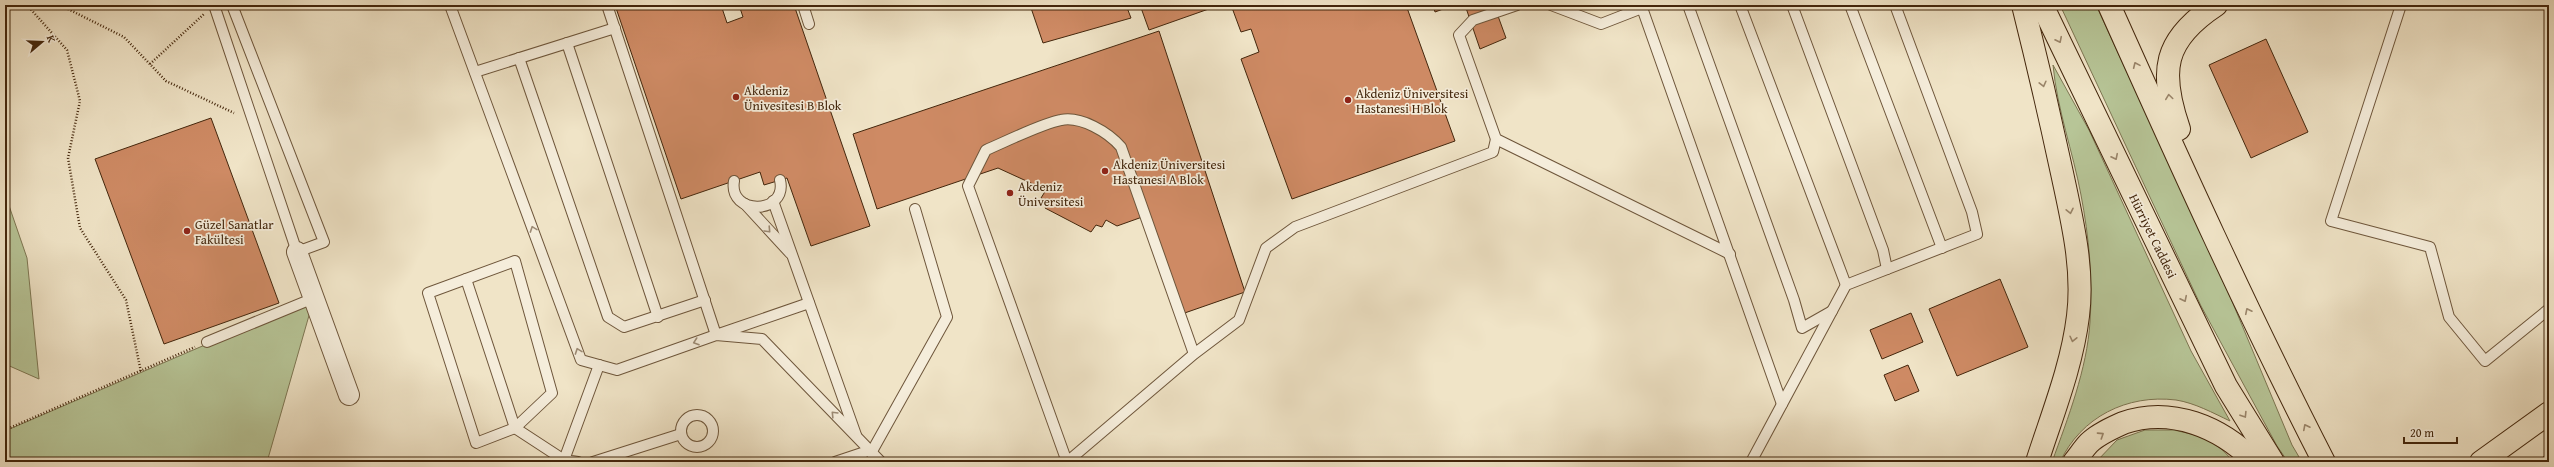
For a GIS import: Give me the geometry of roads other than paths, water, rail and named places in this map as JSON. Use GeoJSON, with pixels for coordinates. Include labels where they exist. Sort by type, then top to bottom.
{"type":"FeatureCollection","features":[{"type":"Feature","properties":{"kind":"highway"},"geometry":{"type":"LineString","coordinates":[[2023,5],[2048,103],[2077,243],[2079,284],[2078,316],[2062,385],[2037,462]]}},
{"type":"Feature","properties":{"kind":"highway","name":"Hürriyet Caddesi"},"geometry":{"type":"LineString","coordinates":[[2042,5],[2226,386],[2273,462]]}},
{"type":"Feature","properties":{"kind":"highway"},"geometry":{"type":"LineString","coordinates":[[2109,5],[2227,266],[2324,462]]}},
{"type":"Feature","properties":{"kind":"highway"},"geometry":{"type":"LineString","coordinates":[[2216,5],[2185,30],[2171,54],[2166,73],[2169,101],[2227,266]]}},
{"type":"Feature","properties":{"kind":"highway"},"geometry":{"type":"LineString","coordinates":[[2481,462],[2549,412]]}},
{"type":"Feature","properties":{"kind":"highway"},"geometry":{"type":"LineString","coordinates":[[2074,462],[2090,442],[2113,427],[2139,418],[2167,416],[2194,422],[2219,433],[2243,449],[2255,462]]}},
{"type":"Feature","properties":{"kind":"street"},"geometry":{"type":"LineString","coordinates":[[297,252],[349,395]]}},
{"type":"Feature","properties":{"kind":"lane"},"geometry":{"type":"LineString","coordinates":[[214,5],[297,252],[324,242],[232,5]]}},
{"type":"Feature","properties":{"kind":"lane"},"geometry":{"type":"LineString","coordinates":[[454,5],[451,8],[581,360],[617,370],[809,303]]}},
{"type":"Feature","properties":{"kind":"lane"},"geometry":{"type":"LineString","coordinates":[[607,5],[716,335]]}},
{"type":"Feature","properties":{"kind":"lane"},"geometry":{"type":"LineString","coordinates":[[803,5],[809,24]]}},
{"type":"Feature","properties":{"kind":"lane"},"geometry":{"type":"LineString","coordinates":[[1194,354],[1121,146],[1113,138],[1078,120],[1060,120],[986,150],[968,186],[1067,462],[1194,354],[1240,320],[1266,248],[1295,227],[1493,152],[1496,139],[1460,35],[1473,20],[1517,5]]}},
{"type":"Feature","properties":{"kind":"lane"},"geometry":{"type":"LineString","coordinates":[[1551,5],[1601,24],[1641,6],[1782,404]]}},
{"type":"Feature","properties":{"kind":"lane"},"geometry":{"type":"LineString","coordinates":[[1688,5],[1794,300],[1802,328],[1833,311]]}},
{"type":"Feature","properties":{"kind":"lane"},"geometry":{"type":"LineString","coordinates":[[1740,5],[1846,285]]}},
{"type":"Feature","properties":{"kind":"lane"},"geometry":{"type":"LineString","coordinates":[[1792,5],[1883,250],[1887,269]]}},
{"type":"Feature","properties":{"kind":"lane"},"geometry":{"type":"LineString","coordinates":[[1850,5],[1942,248]]}},
{"type":"Feature","properties":{"kind":"lane"},"geometry":{"type":"LineString","coordinates":[[1751,462],[1846,285],[1977,234],[1972,212],[1896,5]]}},
{"type":"Feature","properties":{"kind":"lane"},"geometry":{"type":"LineString","coordinates":[[2401,5],[2331,221],[2430,248],[2449,317],[2485,361],[2549,308]]}},
{"type":"Feature","properties":{"kind":"lane"},"geometry":{"type":"LineString","coordinates":[[475,72],[615,28]]}},
{"type":"Feature","properties":{"kind":"lane"},"geometry":{"type":"LineString","coordinates":[[567,43],[658,317]]}},
{"type":"Feature","properties":{"kind":"lane"},"geometry":{"type":"LineString","coordinates":[[519,58],[608,316],[624,327],[658,317],[705,300]]}},
{"type":"Feature","properties":{"kind":"lane"},"geometry":{"type":"LineString","coordinates":[[1496,139],[1730,254]]}},
{"type":"Feature","properties":{"kind":"lane"},"geometry":{"type":"LineString","coordinates":[[744,204],[758,208],[773,201],[780,190],[780,180]]}},
{"type":"Feature","properties":{"kind":"lane"},"geometry":{"type":"LineString","coordinates":[[734,181],[735,191],[744,204],[792,256]]}},
{"type":"Feature","properties":{"kind":"lane"},"geometry":{"type":"LineString","coordinates":[[773,201],[857,438]]}},
{"type":"Feature","properties":{"kind":"lane"},"geometry":{"type":"LineString","coordinates":[[835,462],[867,454],[947,317],[915,209]]}},
{"type":"Feature","properties":{"kind":"lane"},"geometry":{"type":"LineString","coordinates":[[515,261],[552,393],[515,428],[476,443],[428,293],[515,261]]}},
{"type":"Feature","properties":{"kind":"lane"},"geometry":{"type":"LineString","coordinates":[[466,279],[515,428],[564,460],[578,462]]}},
{"type":"Feature","properties":{"kind":"lane"},"geometry":{"type":"LineString","coordinates":[[207,342],[314,298]]}},
{"type":"Feature","properties":{"kind":"lane"},"geometry":{"type":"LineString","coordinates":[[716,335],[762,339],[857,438],[867,454],[881,462]]}},
{"type":"Feature","properties":{"kind":"lane"},"geometry":{"type":"LineString","coordinates":[[564,460],[599,365]]}},
{"type":"Feature","properties":{"kind":"lane"},"geometry":{"type":"LineString","coordinates":[[593,462],[681,434]]}},
{"type":"Feature","properties":{"kind":"tram line"},"geometry":{"type":"LineString","coordinates":[[2536,462],[2549,453]]}},
{"type":"Feature","properties":{"kind":"place","name":"Akdeniz Ünivesitesi B Blok"},"geometry":{"type":"Point","coordinates":[736,97]}},
{"type":"Feature","properties":{"kind":"place","name":"Akdeniz Üniversitesi Hastanesi H Blok"},"geometry":{"type":"Point","coordinates":[1348,100]}},
{"type":"Feature","properties":{"kind":"place","name":"Akdeniz Üniversitesi Hastanesi A Blok"},"geometry":{"type":"Point","coordinates":[1105,171]}},
{"type":"Feature","properties":{"kind":"place","name":"Akdeniz Üniversitesi"},"geometry":{"type":"Point","coordinates":[1010,193]}},
{"type":"Feature","properties":{"kind":"place","name":"Güzel Sanatlar Fakültesi"},"geometry":{"type":"Point","coordinates":[187,231]}}]}
